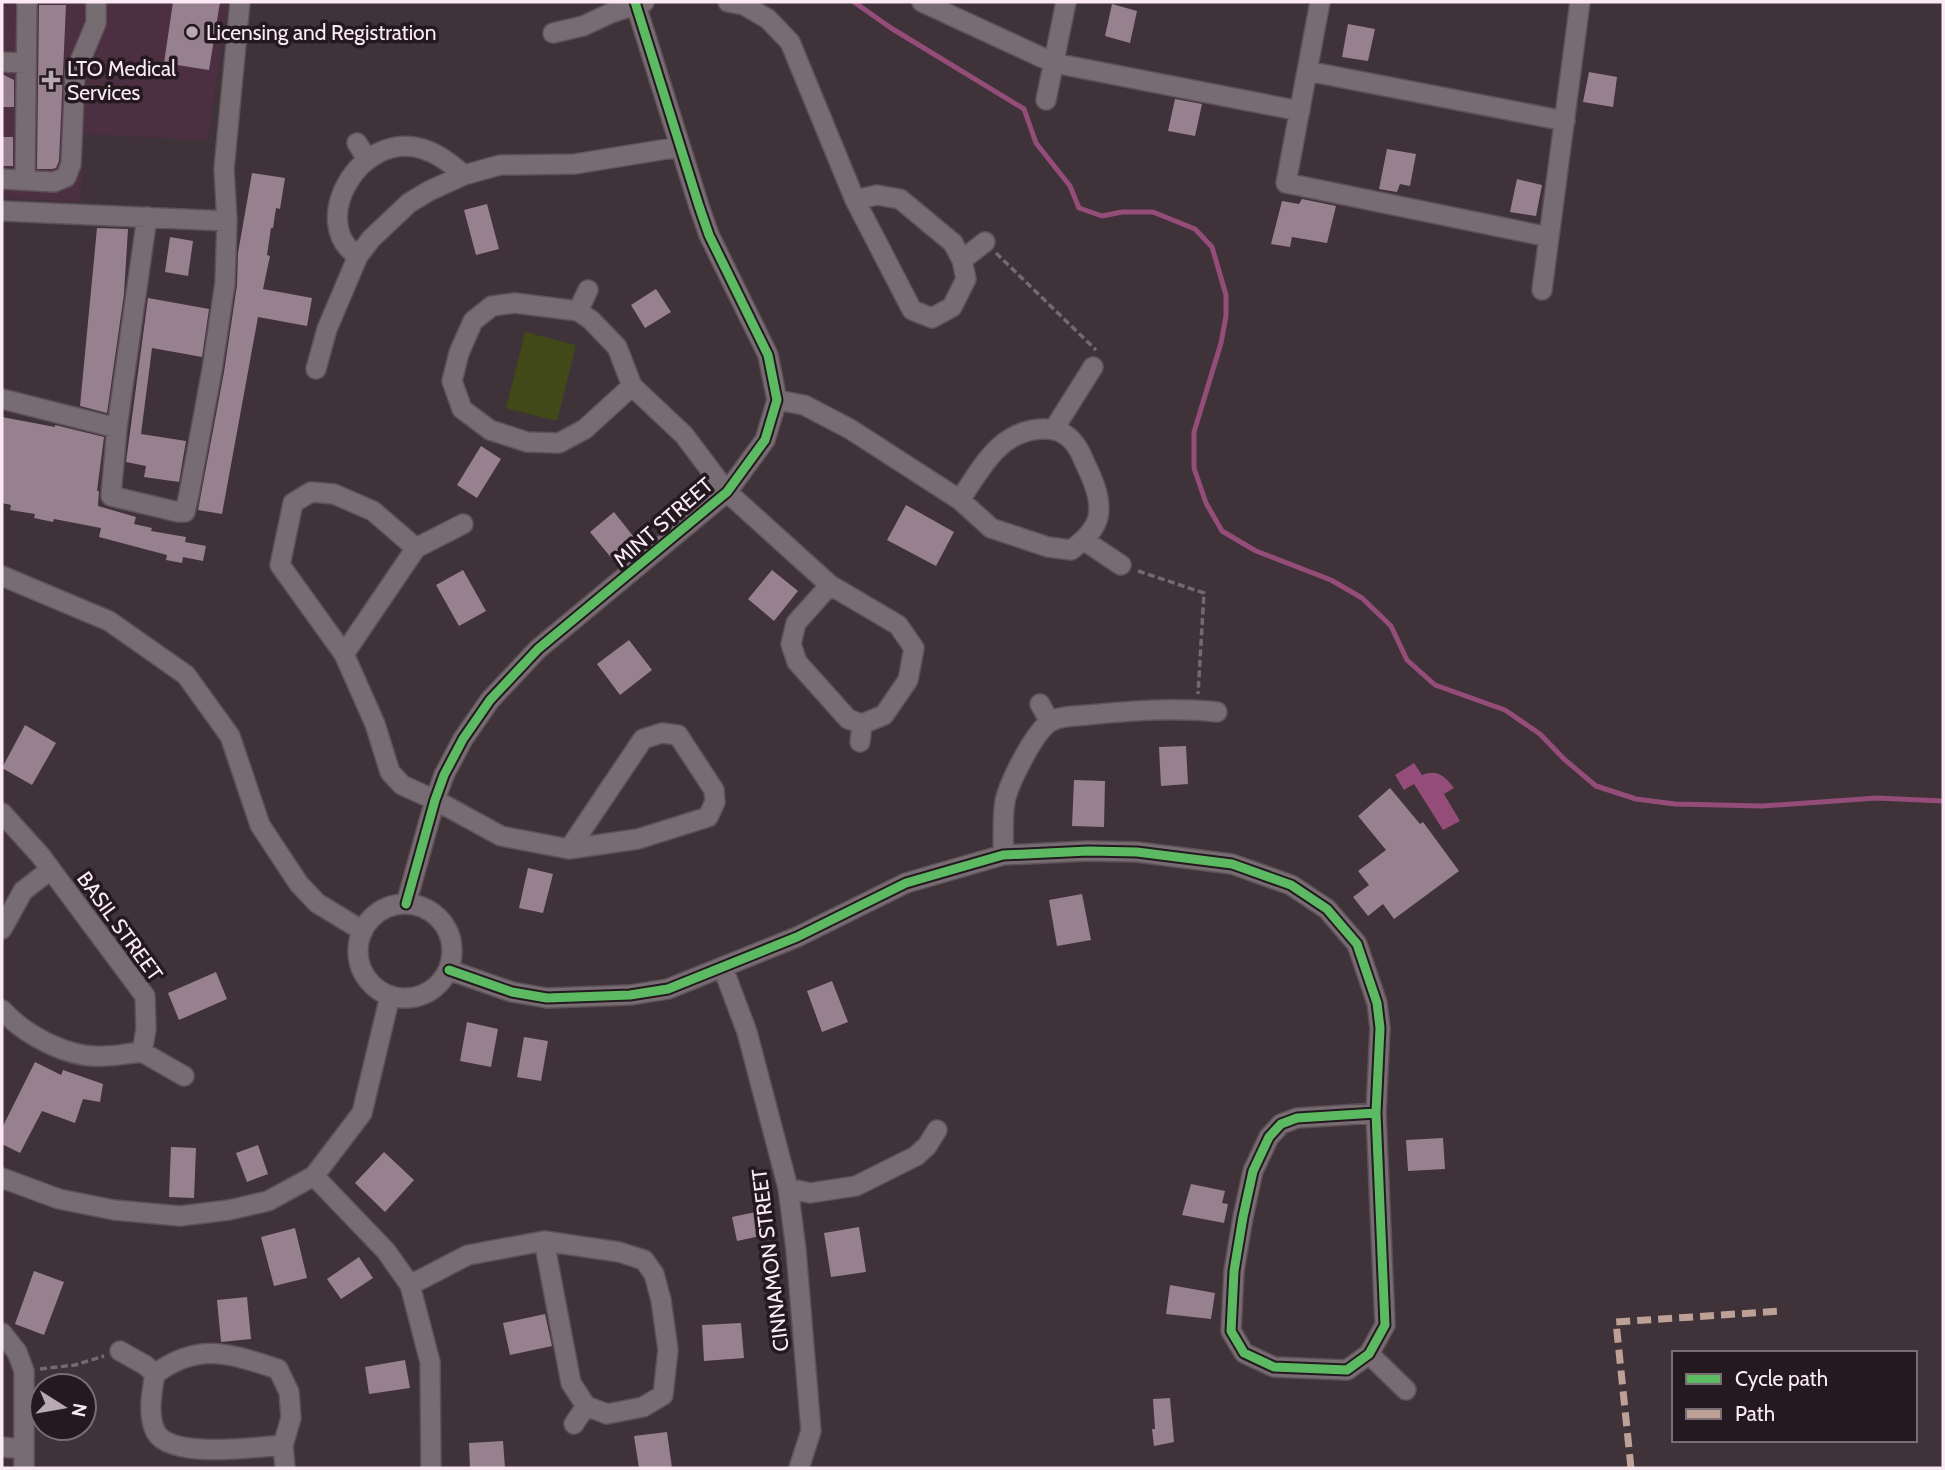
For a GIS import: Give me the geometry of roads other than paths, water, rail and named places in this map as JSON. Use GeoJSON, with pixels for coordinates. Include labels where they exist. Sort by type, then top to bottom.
{"type":"FeatureCollection","features":[{"type":"Feature","properties":{"kind":"street"},"geometry":{"type":"LineString","coordinates":[[25,180],[27,2]]}},
{"type":"Feature","properties":{"kind":"street"},"geometry":{"type":"LineString","coordinates":[[2,179],[61,181],[66,177],[69,171],[75,73],[96,23],[96,2]]}},
{"type":"Feature","properties":{"kind":"street"},"geometry":{"type":"LineString","coordinates":[[146,217],[117,428],[111,496],[185,512],[225,284],[227,221],[224,169],[240,2]]}},
{"type":"Feature","properties":{"kind":"street"},"geometry":{"type":"LineString","coordinates":[[553,33],[583,26],[638,2],[679,147],[709,235],[768,355],[778,400],[804,405],[850,429],[960,500],[990,528],[1036,543],[1071,550],[1085,541],[1098,518],[1096,486],[1082,455],[1068,434],[1054,429],[1030,429],[1006,442],[989,459],[960,500]]}},
{"type":"Feature","properties":{"kind":"street"},"geometry":{"type":"LineString","coordinates":[[728,2],[744,5],[768,19],[790,42],[855,200],[912,310],[932,318],[952,307],[966,278],[962,260],[953,243],[900,199],[877,195],[855,200]]}},
{"type":"Feature","properties":{"kind":"street"},"geometry":{"type":"LineString","coordinates":[[922,2],[1054,63],[1300,111]]}},
{"type":"Feature","properties":{"kind":"street"},"geometry":{"type":"LineString","coordinates":[[1046,100],[1066,2]]}},
{"type":"Feature","properties":{"kind":"street"},"geometry":{"type":"LineString","coordinates":[[1320,2],[1286,183],[1549,237]]}},
{"type":"Feature","properties":{"kind":"street"},"geometry":{"type":"LineString","coordinates":[[1542,290],[1578,2]]}},
{"type":"Feature","properties":{"kind":"street"},"geometry":{"type":"LineString","coordinates":[[2,62],[26,63]]}},
{"type":"Feature","properties":{"kind":"street"},"geometry":{"type":"LineString","coordinates":[[1307,71],[1564,121]]}},
{"type":"Feature","properties":{"kind":"street"},"geometry":{"type":"LineString","coordinates":[[358,256],[347,249],[339,228],[338,206],[345,184],[359,166],[362,151],[379,152],[398,147],[421,148],[441,157],[464,175]]}},
{"type":"Feature","properties":{"kind":"street"},"geometry":{"type":"LineString","coordinates":[[316,369],[327,329],[358,256],[371,239],[409,203],[464,175],[500,165],[575,164],[679,147]]}},
{"type":"Feature","properties":{"kind":"street"},"geometry":{"type":"LineString","coordinates":[[2,211],[227,221]]}},
{"type":"Feature","properties":{"kind":"street"},"geometry":{"type":"LineString","coordinates":[[962,260],[985,242]]}},
{"type":"Feature","properties":{"kind":"street"},"geometry":{"type":"LineString","coordinates":[[578,311],[588,289]]}},
{"type":"Feature","properties":{"kind":"street"},"geometry":{"type":"LineString","coordinates":[[632,386],[585,429],[559,443],[527,442],[490,430],[462,409],[452,381],[459,353],[473,321],[492,306],[515,303],[578,311],[591,320],[617,347],[632,386],[684,435],[727,492],[830,584],[898,625],[914,648],[908,680],[884,715],[861,733],[797,662],[791,644],[796,623],[830,584]]}},
{"type":"Feature","properties":{"kind":"street"},"geometry":{"type":"LineString","coordinates":[[1054,429],[1093,367]]}},
{"type":"Feature","properties":{"kind":"street"},"geometry":{"type":"LineString","coordinates":[[2,399],[117,428]]}},
{"type":"Feature","properties":{"kind":"street","name":"MINT STREET"},"geometry":{"type":"LineString","coordinates":[[406,904],[444,775],[463,739],[489,700],[538,649],[727,492],[765,440],[778,400]]}},
{"type":"Feature","properties":{"kind":"street"},"geometry":{"type":"LineString","coordinates":[[416,548],[373,511],[334,494],[311,492],[293,503],[280,565],[344,654],[375,724],[390,772],[402,785],[500,836],[569,849],[638,839],[708,817],[722,805],[678,735],[662,733],[643,739],[569,849]]}},
{"type":"Feature","properties":{"kind":"street"},"geometry":{"type":"LineString","coordinates":[[344,654],[416,548],[463,524]]}},
{"type":"Feature","properties":{"kind":"street"},"geometry":{"type":"LineString","coordinates":[[1085,541],[1121,565]]}},
{"type":"Feature","properties":{"kind":"street"},"geometry":{"type":"LineString","coordinates":[[2,576],[109,621],[186,675],[230,736],[260,825],[299,884],[317,903],[363,931]]}},
{"type":"Feature","properties":{"kind":"street"},"geometry":{"type":"LineString","coordinates":[[1041,704],[1050,722]]}},
{"type":"Feature","properties":{"kind":"street"},"geometry":{"type":"LineString","coordinates":[[1003,855],[1005,802],[1013,778],[1033,742],[1050,722],[1132,711],[1207,711]]}},
{"type":"Feature","properties":{"kind":"street","name":"BASIL STREET"},"geometry":{"type":"LineString","coordinates":[[2,813],[50,870],[145,996],[146,1029],[142,1052]]}},
{"type":"Feature","properties":{"kind":"street"},"geometry":{"type":"LineString","coordinates":[[449,970],[512,992],[547,998],[630,995],[668,989],[797,937],[906,883],[1003,855],[1137,852],[1232,864],[1291,885],[1327,909],[1357,944],[1377,1003],[1380,1028],[1376,1113],[1385,1325],[1369,1353],[1347,1370],[1274,1367],[1244,1353],[1231,1331],[1234,1271],[1252,1171],[1269,1137],[1280,1124],[1297,1118],[1376,1113]]}},
{"type":"Feature","properties":{"kind":"street","name":"BASIL STREET"},"geometry":{"type":"LineString","coordinates":[[2,929],[23,891],[50,870]]}},
{"type":"Feature","properties":{"kind":"street"},"geometry":{"type":"LineString","coordinates":[[406,904],[428,910],[445,925],[453,954],[449,970],[431,991],[418,997],[404,998],[390,996],[369,981],[362,969],[359,943],[370,919],[393,905],[406,904]]}},
{"type":"Feature","properties":{"kind":"street","name":"CINNAMON STREET"},"geometry":{"type":"LineString","coordinates":[[723,968],[747,1032],[788,1188],[796,1250],[811,1431],[799,1468]]}},
{"type":"Feature","properties":{"kind":"street"},"geometry":{"type":"LineString","coordinates":[[2,1178],[59,1199],[114,1210],[180,1216],[229,1210],[268,1201],[314,1176],[362,1113],[390,996]]}},
{"type":"Feature","properties":{"kind":"street"},"geometry":{"type":"LineString","coordinates":[[2,1010],[19,1026],[74,1053],[103,1057],[142,1052],[184,1076]]}},
{"type":"Feature","properties":{"kind":"street"},"geometry":{"type":"LineString","coordinates":[[788,1188],[810,1193],[856,1186],[916,1156],[927,1146],[937,1130]]}},
{"type":"Feature","properties":{"kind":"street"},"geometry":{"type":"LineString","coordinates":[[314,1176],[386,1251],[410,1285],[430,1362],[431,1468]]}},
{"type":"Feature","properties":{"kind":"street"},"geometry":{"type":"LineString","coordinates":[[410,1285],[468,1255],[544,1241],[619,1252],[644,1260],[654,1274],[661,1300],[668,1349],[663,1395],[643,1407],[607,1414],[586,1406],[571,1383],[544,1241]]}},
{"type":"Feature","properties":{"kind":"street"},"geometry":{"type":"LineString","coordinates":[[2,1333],[17,1352],[24,1371],[24,1458],[2,1447]]}},
{"type":"Feature","properties":{"kind":"street"},"geometry":{"type":"LineString","coordinates":[[120,1351],[155,1374]]}},
{"type":"Feature","properties":{"kind":"street"},"geometry":{"type":"LineString","coordinates":[[283,1445],[186,1448],[164,1442],[154,1430],[151,1410],[155,1374],[170,1363],[192,1354],[221,1352],[278,1369],[289,1392],[291,1418],[283,1445],[285,1468]]}},
{"type":"Feature","properties":{"kind":"street"},"geometry":{"type":"LineString","coordinates":[[1369,1353],[1406,1390]]}},
{"type":"Feature","properties":{"kind":"street"},"geometry":{"type":"LineString","coordinates":[[574,1424],[586,1406]]}},
{"type":"Feature","properties":{"kind":"waterway"},"geometry":{"type":"LineString","coordinates":[[854,2],[891,28],[1024,109],[1036,143],[1070,186],[1079,208],[1102,216],[1122,212],[1153,212],[1195,229],[1212,247],[1226,295],[1226,316],[1221,343],[1194,432],[1194,468],[1206,503],[1222,531],[1256,551],[1331,580],[1362,598],[1391,626],[1407,660],[1435,685],[1505,710],[1540,734],[1596,786],[1636,799],[1675,804],[1762,806],[1877,798],[1943,801]]}},
{"type":"Feature","properties":{"kind":"place","name":"Licensing and Registration"},"geometry":{"type":"Point","coordinates":[192,32]}},
{"type":"Feature","properties":{"kind":"place","name":"LTO Medical Services"},"geometry":{"type":"Point","coordinates":[51,80]}}]}
